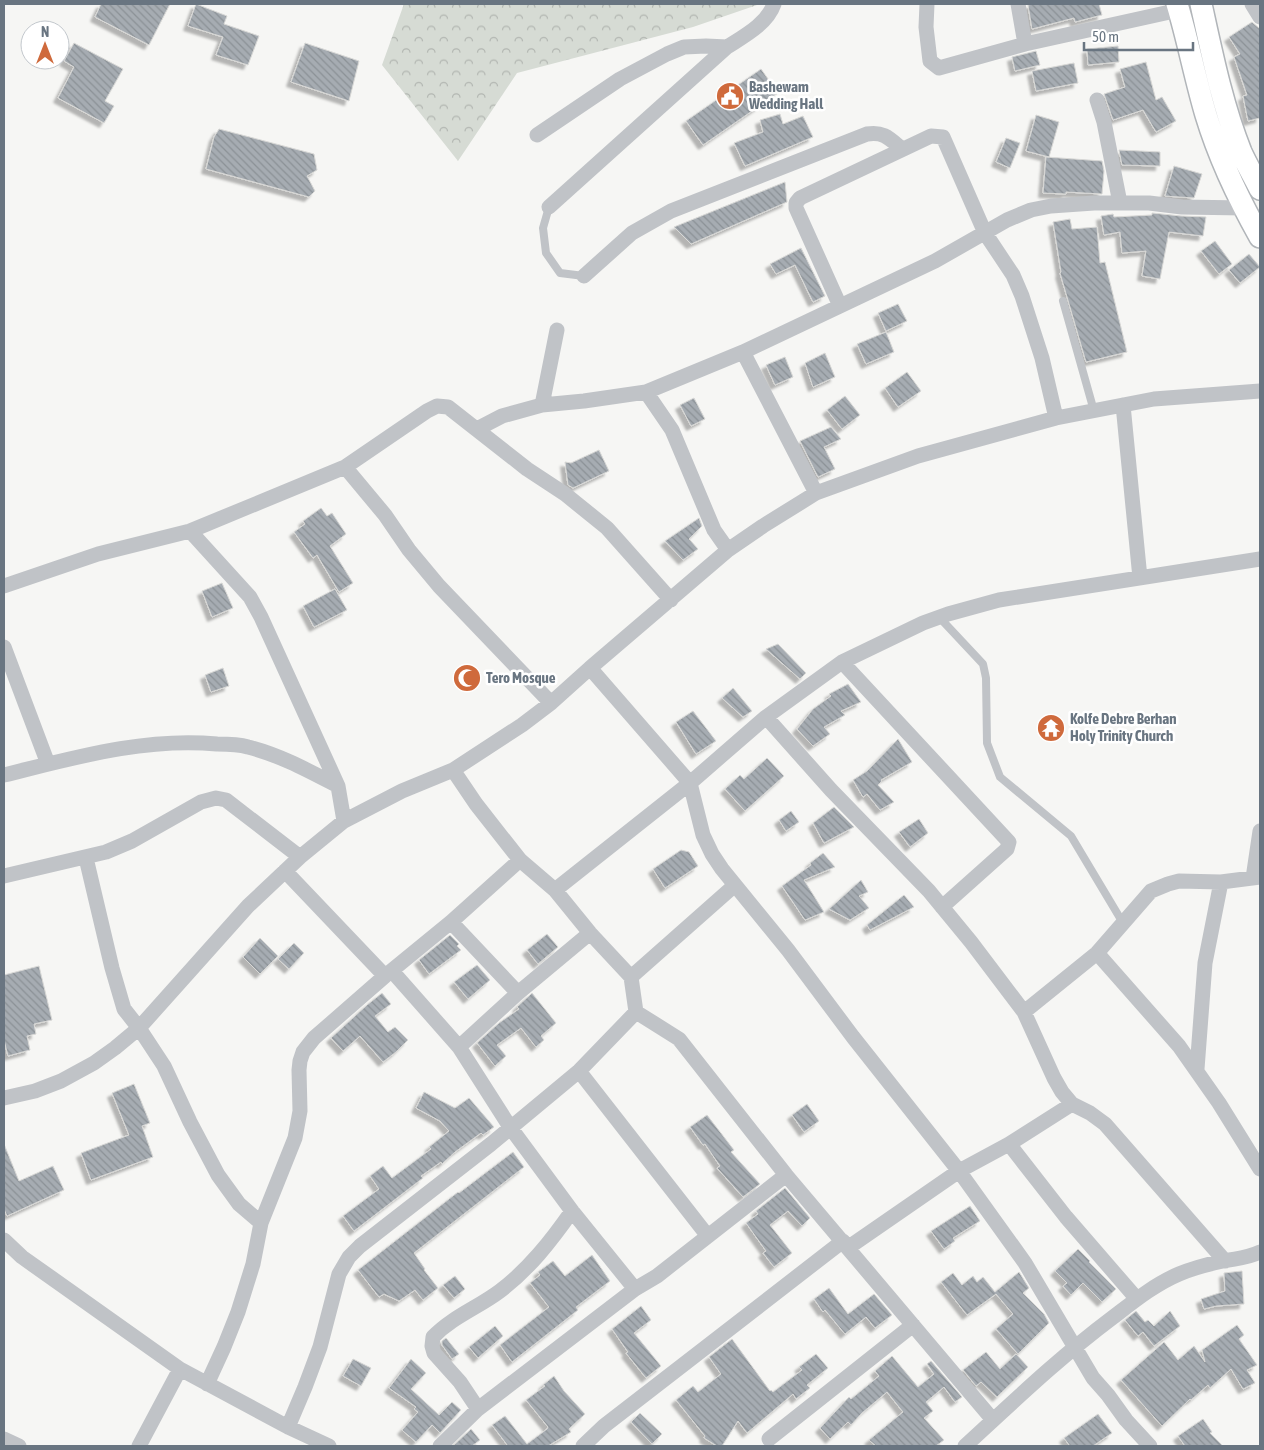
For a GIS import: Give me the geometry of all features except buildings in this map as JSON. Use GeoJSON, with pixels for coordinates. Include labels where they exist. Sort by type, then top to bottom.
{"type":"FeatureCollection","features":[{"type":"Feature","properties":{"kind":"main road"},"geometry":{"type":"LineString","coordinates":[[1201,4],[1215,69],[1228,116],[1242,152],[1260,189]]}},
{"type":"Feature","properties":{"kind":"main road"},"geometry":{"type":"LineString","coordinates":[[1178,7],[1207,116],[1230,180],[1260,237]]}},
{"type":"Feature","properties":{"kind":"street"},"geometry":{"type":"LineString","coordinates":[[549,207],[726,47],[750,32],[766,18],[774,4]]}},
{"type":"Feature","properties":{"kind":"street"},"geometry":{"type":"LineString","coordinates":[[927,4],[926,27],[930,61],[938,68],[1025,44],[1178,7]]}},
{"type":"Feature","properties":{"kind":"street"},"geometry":{"type":"LineString","coordinates":[[1018,4],[1025,44]]}},
{"type":"Feature","properties":{"kind":"street"},"geometry":{"type":"LineString","coordinates":[[1252,4],[1260,16]]}},
{"type":"Feature","properties":{"kind":"street"},"geometry":{"type":"LineString","coordinates":[[537,135],[620,79],[667,54],[684,48],[726,47]]}},
{"type":"Feature","properties":{"kind":"street"},"geometry":{"type":"LineString","coordinates":[[1097,100],[1104,122],[1120,203]]}},
{"type":"Feature","properties":{"kind":"street"},"geometry":{"type":"LineString","coordinates":[[584,276],[632,233],[671,211],[867,134],[876,132],[884,135],[902,149]]}},
{"type":"Feature","properties":{"kind":"street"},"geometry":{"type":"LineString","coordinates":[[840,306],[796,208],[796,203],[800,198],[902,149],[931,136],[943,137],[985,233],[1014,275],[1042,358],[1056,418]]}},
{"type":"Feature","properties":{"kind":"street"},"geometry":{"type":"LineString","coordinates":[[477,429],[502,416],[542,405],[646,392],[743,352],[935,261],[1007,220],[1031,210],[1051,206],[1120,203],[1244,208]]}},
{"type":"Feature","properties":{"kind":"street"},"geometry":{"type":"LineString","coordinates":[[542,405],[557,330]]}},
{"type":"Feature","properties":{"kind":"street"},"geometry":{"type":"LineString","coordinates":[[743,352],[816,493]]}},
{"type":"Feature","properties":{"kind":"street"},"geometry":{"type":"LineString","coordinates":[[4,1098],[36,1091],[61,1081],[94,1063],[139,1028],[248,906],[284,871],[344,821],[402,791],[453,770],[522,725],[551,703],[728,550],[816,493],[918,456],[1056,418],[1123,404],[1260,391]]}},
{"type":"Feature","properties":{"kind":"street"},"geometry":{"type":"LineString","coordinates":[[646,392],[672,430],[714,530],[728,550]]}},
{"type":"Feature","properties":{"kind":"street"},"geometry":{"type":"LineString","coordinates":[[1123,404],[1140,578]]}},
{"type":"Feature","properties":{"kind":"street"},"geometry":{"type":"LineString","coordinates":[[4,586],[98,554],[190,531],[345,467],[436,406],[448,407],[527,469],[573,500],[607,528],[671,600]]}},
{"type":"Feature","properties":{"kind":"street"},"geometry":{"type":"LineString","coordinates":[[345,467],[385,515],[409,550],[439,586],[551,703]]}},
{"type":"Feature","properties":{"kind":"street"},"geometry":{"type":"LineString","coordinates":[[190,531],[250,597],[261,617],[338,786],[344,821]]}},
{"type":"Feature","properties":{"kind":"street"},"geometry":{"type":"LineString","coordinates":[[554,890],[690,783],[766,717],[842,662],[923,622],[999,600],[1260,559]]}},
{"type":"Feature","properties":{"kind":"street"},"geometry":{"type":"LineString","coordinates":[[4,647],[48,764]]}},
{"type":"Feature","properties":{"kind":"street"},"geometry":{"type":"LineString","coordinates":[[842,662],[1009,842],[1007,849],[942,907]]}},
{"type":"Feature","properties":{"kind":"street"},"geometry":{"type":"LineString","coordinates":[[590,668],[690,783],[703,835],[712,854],[959,1171],[1025,1263],[1093,1378],[1126,1420],[1150,1446]]}},
{"type":"Feature","properties":{"kind":"street"},"geometry":{"type":"LineString","coordinates":[[766,717],[832,790],[929,891],[971,942],[1024,1012],[1054,1078],[1072,1104],[1090,1113],[1105,1124],[1225,1261]]}},
{"type":"Feature","properties":{"kind":"street"},"geometry":{"type":"LineString","coordinates":[[4,775],[48,764],[145,745],[201,742],[245,746],[264,752],[290,762],[338,786]]}},
{"type":"Feature","properties":{"kind":"street"},"geometry":{"type":"LineString","coordinates":[[453,770],[476,804],[520,860],[554,890],[590,933],[631,977],[636,1012],[679,1039],[786,1175],[993,1420]]}},
{"type":"Feature","properties":{"kind":"street"},"geometry":{"type":"LineString","coordinates":[[4,876],[106,852],[132,841],[201,802],[216,798],[226,800],[300,857]]}},
{"type":"Feature","properties":{"kind":"street"},"geometry":{"type":"LineString","coordinates":[[1024,1012],[1097,953],[1146,896],[1159,887],[1179,882],[1221,882],[1256,878],[1260,831]]}},
{"type":"Feature","properties":{"kind":"street"},"geometry":{"type":"LineString","coordinates":[[86,858],[118,994],[127,1013],[164,1066],[190,1122],[218,1175],[239,1204],[261,1223]]}},
{"type":"Feature","properties":{"kind":"street"},"geometry":{"type":"LineString","coordinates":[[206,1384],[238,1312],[253,1264],[261,1223],[296,1138],[300,1111],[299,1070],[303,1052],[314,1038],[388,973],[451,922],[520,860]]}},
{"type":"Feature","properties":{"kind":"street"},"geometry":{"type":"LineString","coordinates":[[284,871],[388,973],[459,1047],[510,1128],[572,1211],[635,1289]]}},
{"type":"Feature","properties":{"kind":"street"},"geometry":{"type":"LineString","coordinates":[[1197,1069],[1205,963],[1221,882]]}},
{"type":"Feature","properties":{"kind":"street"},"geometry":{"type":"LineString","coordinates":[[631,977],[735,885]]}},
{"type":"Feature","properties":{"kind":"street"},"geometry":{"type":"LineString","coordinates":[[451,922],[518,994]]}},
{"type":"Feature","properties":{"kind":"street"},"geometry":{"type":"LineString","coordinates":[[459,1047],[590,933]]}},
{"type":"Feature","properties":{"kind":"street"},"geometry":{"type":"LineString","coordinates":[[1097,953],[1174,1040],[1197,1069],[1260,1169]]}},
{"type":"Feature","properties":{"kind":"street"},"geometry":{"type":"LineString","coordinates":[[288,1427],[306,1387],[320,1347],[338,1274],[346,1262],[360,1246],[579,1071],[636,1012]]}},
{"type":"Feature","properties":{"kind":"street"},"geometry":{"type":"LineString","coordinates":[[579,1071],[706,1235]]}},
{"type":"Feature","properties":{"kind":"street"},"geometry":{"type":"LineString","coordinates":[[583,1446],[604,1426],[846,1244],[959,1171],[1009,1144],[1072,1104]]}},
{"type":"Feature","properties":{"kind":"street"},"geometry":{"type":"LineString","coordinates":[[1009,1144],[1066,1217],[1137,1299]]}},
{"type":"Feature","properties":{"kind":"street"},"geometry":{"type":"LineString","coordinates":[[440,1446],[478,1409],[635,1289],[657,1276],[706,1235],[786,1175]]}},
{"type":"Feature","properties":{"kind":"street"},"geometry":{"type":"LineString","coordinates":[[478,1409],[460,1382],[434,1353],[433,1337],[452,1321],[500,1291],[526,1269],[544,1250],[572,1211]]}},
{"type":"Feature","properties":{"kind":"street"},"geometry":{"type":"LineString","coordinates":[[4,1240],[22,1257],[180,1369],[288,1427],[329,1446]]}},
{"type":"Feature","properties":{"kind":"street"},"geometry":{"type":"LineString","coordinates":[[965,1446],[1075,1347],[1137,1299],[1163,1282],[1180,1274],[1225,1261],[1247,1258],[1260,1252]]}},
{"type":"Feature","properties":{"kind":"street"},"geometry":{"type":"LineString","coordinates":[[769,1439],[913,1325]]}},
{"type":"Feature","properties":{"kind":"street"},"geometry":{"type":"LineString","coordinates":[[139,1446],[180,1369]]}},
{"type":"Feature","properties":{"kind":"street"},"geometry":{"type":"LineString","coordinates":[[4,1439],[19,1446]]}},
{"type":"Feature","properties":{"kind":"lane"},"geometry":{"type":"LineString","coordinates":[[549,207],[543,228],[546,253],[560,273],[584,276]]}},
{"type":"Feature","properties":{"kind":"lane"},"geometry":{"type":"LineString","coordinates":[[1063,301],[1094,411]]}},
{"type":"Feature","properties":{"kind":"lane"},"geometry":{"type":"LineString","coordinates":[[940,617],[982,664],[986,678],[987,743],[1000,777],[1070,836],[1123,923]]}},
{"type":"Feature","properties":{"kind":"green space"},"geometry":{"type":"Polygon","coordinates":[[[404,4],[760,4],[693,27],[517,73],[458,161],[382,65],[404,4]]]}},
{"type":"Feature","properties":{"kind":"place","name":"Bashewam Wedding Hall"},"geometry":{"type":"Point","coordinates":[730,96]}},
{"type":"Feature","properties":{"kind":"place","name":"Tero Mosque"},"geometry":{"type":"Point","coordinates":[467,678]}},
{"type":"Feature","properties":{"kind":"place","name":"Kolfe Debre Berhan Holy Trinity Church"},"geometry":{"type":"Point","coordinates":[1051,728]}}]}
